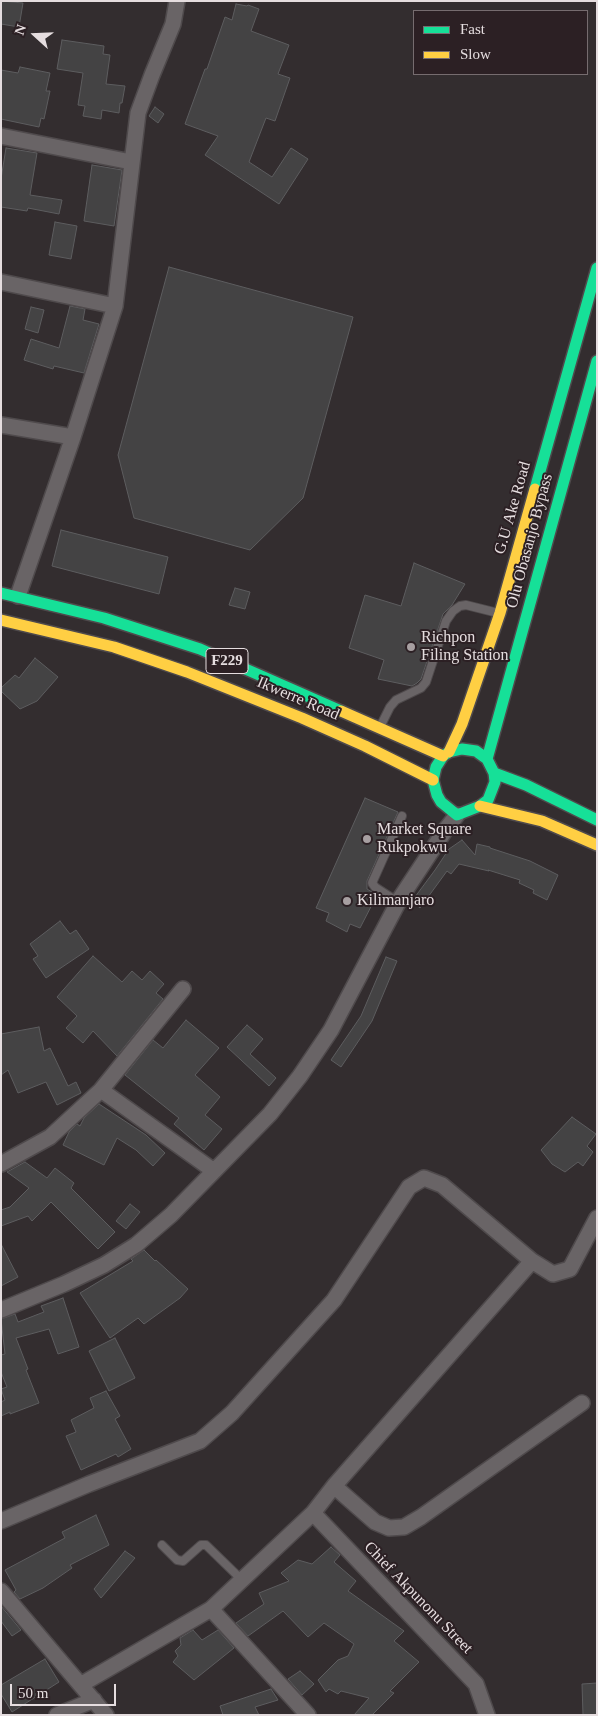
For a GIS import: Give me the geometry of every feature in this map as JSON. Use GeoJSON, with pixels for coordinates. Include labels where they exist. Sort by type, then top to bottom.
{"type":"FeatureCollection","features":[{"type":"Feature","properties":{"kind":"main road","name":"G.U Ake Road"},"geometry":{"type":"LineString","coordinates":[[446,754],[462,724],[500,613],[597,268]]}},
{"type":"Feature","properties":{"kind":"main road","name":"Olu Obasanjo Bypass"},"geometry":{"type":"LineString","coordinates":[[487,759],[597,361]]}},
{"type":"Feature","properties":{"kind":"main road","name":"F229"},"geometry":{"type":"LineString","coordinates":[[1,593],[104,618],[200,649],[380,728],[446,754],[462,748],[482,754],[487,759]]}},
{"type":"Feature","properties":{"kind":"main road","name":"Ikwerre Road"},"geometry":{"type":"LineString","coordinates":[[1,620],[114,647],[188,672],[302,718],[365,746],[433,780]]}},
{"type":"Feature","properties":{"kind":"main road"},"geometry":{"type":"LineString","coordinates":[[446,754],[436,767],[433,780],[441,802],[457,815],[480,806],[488,800],[495,782],[494,773],[487,759]]}},
{"type":"Feature","properties":{"kind":"main road"},"geometry":{"type":"LineString","coordinates":[[494,773],[597,820]]}},
{"type":"Feature","properties":{"kind":"main road"},"geometry":{"type":"LineString","coordinates":[[480,806],[542,821],[597,845]]}},
{"type":"Feature","properties":{"kind":"street"},"geometry":{"type":"LineString","coordinates":[[18,596],[73,437],[115,306],[138,114],[173,24],[177,1]]}},
{"type":"Feature","properties":{"kind":"street"},"geometry":{"type":"LineString","coordinates":[[1,136],[131,162]]}},
{"type":"Feature","properties":{"kind":"street"},"geometry":{"type":"LineString","coordinates":[[1,282],[115,306]]}},
{"type":"Feature","properties":{"kind":"street"},"geometry":{"type":"LineString","coordinates":[[1,425],[73,437]]}},
{"type":"Feature","properties":{"kind":"street"},"geometry":{"type":"LineString","coordinates":[[1,1310],[104,1265],[136,1245],[171,1215],[270,1114],[300,1076],[332,1030],[398,902],[457,815]]}},
{"type":"Feature","properties":{"kind":"street"},"geometry":{"type":"LineString","coordinates":[[1,1164],[50,1137],[101,1090],[183,989]]}},
{"type":"Feature","properties":{"kind":"street"},"geometry":{"type":"LineString","coordinates":[[101,1090],[214,1171]]}},
{"type":"Feature","properties":{"kind":"street"},"geometry":{"type":"LineString","coordinates":[[1,1521],[89,1484],[200,1441],[232,1413],[334,1300],[409,1187],[424,1178],[442,1185],[532,1261],[553,1274],[570,1269],[597,1218]]}},
{"type":"Feature","properties":{"kind":"street"},"geometry":{"type":"LineString","coordinates":[[82,1684],[211,1609],[242,1580],[313,1513],[334,1486],[532,1261]]}},
{"type":"Feature","properties":{"kind":"street"},"geometry":{"type":"LineString","coordinates":[[334,1486],[375,1522],[389,1528],[404,1527],[421,1518],[582,1403]]}},
{"type":"Feature","properties":{"kind":"street","name":"Chief Akpunonu Street"},"geometry":{"type":"LineString","coordinates":[[313,1513],[476,1684],[487,1715]]}},
{"type":"Feature","properties":{"kind":"street"},"geometry":{"type":"LineString","coordinates":[[1,1591],[82,1684],[106,1715]]}},
{"type":"Feature","properties":{"kind":"street"},"geometry":{"type":"LineString","coordinates":[[211,1609],[308,1715]]}},
{"type":"Feature","properties":{"kind":"street"},"geometry":{"type":"LineString","coordinates":[[57,1715],[94,1700]]}},
{"type":"Feature","properties":{"kind":"lane"},"geometry":{"type":"LineString","coordinates":[[380,728],[390,707],[396,700],[420,688],[426,682],[446,621],[453,611],[466,605],[500,613]]}},
{"type":"Feature","properties":{"kind":"lane"},"geometry":{"type":"LineString","coordinates":[[398,902],[372,883],[402,816]]}},
{"type":"Feature","properties":{"kind":"lane"},"geometry":{"type":"LineString","coordinates":[[162,1545],[177,1560],[183,1561],[201,1545],[206,1545],[242,1580]]}},
{"type":"Feature","properties":{"kind":"building"},"geometry":{"type":"Polygon","coordinates":[[[1,1],[23,3],[19,27],[1,24],[1,1]]]}},
{"type":"Feature","properties":{"kind":"building"},"geometry":{"type":"Polygon","coordinates":[[[236,4],[248,5],[259,9],[251,31],[289,45],[278,74],[290,78],[275,121],[266,118],[249,162],[272,177],[291,148],[308,159],[279,204],[205,155],[218,136],[185,124],[225,17],[232,20],[236,4]]]}},
{"type":"Feature","properties":{"kind":"building"},"geometry":{"type":"Polygon","coordinates":[[[62,40],[104,46],[103,54],[110,55],[106,84],[125,86],[119,113],[102,110],[101,119],[83,116],[85,106],[78,105],[83,73],[57,69],[62,40]]]}},
{"type":"Feature","properties":{"kind":"building"},"geometry":{"type":"Polygon","coordinates":[[[20,67],[50,73],[46,91],[50,91],[44,119],[41,118],[39,127],[1,119],[1,70],[18,73],[20,67]]]}},
{"type":"Feature","properties":{"kind":"building"},"geometry":{"type":"Polygon","coordinates":[[[155,107],[164,114],[158,123],[149,116],[155,107]]]}},
{"type":"Feature","properties":{"kind":"building"},"geometry":{"type":"Polygon","coordinates":[[[6,148],[37,153],[30,195],[62,200],[59,214],[28,208],[27,211],[1,207],[1,179],[6,148]]]}},
{"type":"Feature","properties":{"kind":"building"},"geometry":{"type":"Polygon","coordinates":[[[92,165],[122,170],[114,226],[84,221],[92,165]]]}},
{"type":"Feature","properties":{"kind":"building"},"geometry":{"type":"Polygon","coordinates":[[[55,222],[77,226],[71,259],[49,255],[55,222]]]}},
{"type":"Feature","properties":{"kind":"building"},"geometry":{"type":"Polygon","coordinates":[[[169,267],[353,317],[303,498],[250,550],[134,518],[118,455],[169,267]]]}},
{"type":"Feature","properties":{"kind":"building"},"geometry":{"type":"Polygon","coordinates":[[[70,306],[85,309],[83,320],[99,324],[84,373],[54,366],[53,369],[24,360],[31,339],[59,348],[70,306]]]}},
{"type":"Feature","properties":{"kind":"building"},"geometry":{"type":"Polygon","coordinates":[[[31,307],[44,310],[38,333],[25,329],[31,307]]]}},
{"type":"Feature","properties":{"kind":"building"},"geometry":{"type":"Polygon","coordinates":[[[61,530],[168,557],[159,594],[52,566],[61,530]]]}},
{"type":"Feature","properties":{"kind":"building","name":"Richpon Filing Station"},"geometry":{"type":"Polygon","coordinates":[[[414,563],[465,584],[452,605],[443,614],[421,679],[412,686],[378,679],[384,660],[349,648],[365,595],[401,606],[414,563]]]}},
{"type":"Feature","properties":{"kind":"building"},"geometry":{"type":"Polygon","coordinates":[[[235,588],[250,592],[245,609],[229,605],[235,588]]]}},
{"type":"Feature","properties":{"kind":"building"},"geometry":{"type":"Polygon","coordinates":[[[35,658],[58,677],[37,701],[20,709],[1,691],[1,688],[15,675],[19,678],[35,658]]]}},
{"type":"Feature","properties":{"kind":"building"},"geometry":{"type":"Polygon","coordinates":[[[365,798],[398,812],[367,881],[367,889],[377,895],[360,928],[350,924],[347,932],[326,921],[329,913],[316,908],[365,798]]]}},
{"type":"Feature","properties":{"kind":"building"},"geometry":{"type":"Polygon","coordinates":[[[462,840],[475,855],[477,844],[490,847],[530,861],[558,875],[547,900],[533,893],[534,890],[519,883],[520,880],[488,870],[459,864],[451,874],[447,871],[420,908],[412,901],[449,849],[462,840]]]}},
{"type":"Feature","properties":{"kind":"building"},"geometry":{"type":"Polygon","coordinates":[[[60,921],[70,934],[76,930],[89,949],[46,978],[33,959],[38,956],[30,944],[60,921]]]}},
{"type":"Feature","properties":{"kind":"building"},"geometry":{"type":"Polygon","coordinates":[[[93,956],[122,982],[132,971],[142,980],[150,971],[164,984],[156,993],[163,999],[117,1056],[93,1031],[83,1043],[66,1028],[77,1016],[57,997],[93,956]]]}},
{"type":"Feature","properties":{"kind":"building"},"geometry":{"type":"Polygon","coordinates":[[[386,957],[397,961],[372,1021],[341,1067],[331,1060],[361,1016],[386,957]]]}},
{"type":"Feature","properties":{"kind":"building"},"geometry":{"type":"Polygon","coordinates":[[[186,1020],[219,1048],[195,1075],[220,1097],[205,1115],[222,1129],[204,1150],[174,1124],[179,1118],[125,1075],[153,1040],[163,1048],[186,1020]]]}},
{"type":"Feature","properties":{"kind":"building"},"geometry":{"type":"Polygon","coordinates":[[[247,1025],[263,1039],[250,1054],[276,1078],[269,1086],[227,1047],[247,1025]]]}},
{"type":"Feature","properties":{"kind":"building"},"geometry":{"type":"Polygon","coordinates":[[[39,1027],[44,1051],[50,1048],[68,1086],[76,1082],[81,1093],[57,1105],[46,1082],[18,1093],[8,1070],[1,1075],[1,1034],[39,1027]]]}},
{"type":"Feature","properties":{"kind":"building"},"geometry":{"type":"Polygon","coordinates":[[[99,1104],[146,1135],[165,1153],[153,1166],[136,1150],[117,1138],[104,1165],[63,1145],[69,1132],[77,1124],[80,1126],[84,1118],[99,1104]]]}},
{"type":"Feature","properties":{"kind":"building"},"geometry":{"type":"Polygon","coordinates":[[[572,1117],[596,1134],[587,1146],[593,1152],[583,1166],[578,1162],[565,1172],[552,1164],[541,1150],[572,1117]]]}},
{"type":"Feature","properties":{"kind":"building"},"geometry":{"type":"Polygon","coordinates":[[[25,1162],[47,1178],[55,1168],[74,1183],[71,1188],[115,1232],[98,1249],[51,1202],[32,1221],[28,1216],[1,1226],[1,1210],[10,1207],[29,1188],[7,1172],[25,1162]]]}},
{"type":"Feature","properties":{"kind":"building"},"geometry":{"type":"Polygon","coordinates":[[[130,1204],[140,1212],[126,1229],[116,1221],[130,1204]]]}},
{"type":"Feature","properties":{"kind":"building"},"geometry":{"type":"Polygon","coordinates":[[[1,1244],[18,1277],[1,1286],[1,1244]]]}},
{"type":"Feature","properties":{"kind":"building"},"geometry":{"type":"Polygon","coordinates":[[[144,1250],[188,1289],[180,1298],[144,1324],[138,1318],[110,1338],[80,1293],[133,1261],[131,1259],[144,1250]]]}},
{"type":"Feature","properties":{"kind":"building"},"geometry":{"type":"Polygon","coordinates":[[[63,1298],[79,1347],[58,1354],[49,1329],[16,1338],[39,1403],[1,1416],[1,1402],[5,1400],[1,1389],[7,1387],[1,1372],[1,1355],[5,1354],[1,1319],[15,1314],[18,1322],[44,1312],[41,1306],[63,1298]]]}},
{"type":"Feature","properties":{"kind":"building"},"geometry":{"type":"Polygon","coordinates":[[[115,1338],[135,1378],[109,1391],[89,1351],[115,1338]]]}},
{"type":"Feature","properties":{"kind":"building"},"geometry":{"type":"Polygon","coordinates":[[[106,1391],[120,1416],[115,1419],[131,1449],[118,1457],[116,1454],[81,1470],[66,1436],[76,1432],[71,1420],[94,1408],[90,1398],[106,1391]]]}},
{"type":"Feature","properties":{"kind":"building"},"geometry":{"type":"Polygon","coordinates":[[[96,1515],[109,1545],[70,1565],[72,1568],[43,1588],[20,1599],[14,1592],[16,1590],[5,1570],[65,1538],[62,1532],[96,1515]]]}},
{"type":"Feature","properties":{"kind":"building"},"geometry":{"type":"Polygon","coordinates":[[[331,1547],[340,1555],[334,1562],[356,1581],[348,1591],[404,1631],[394,1641],[419,1662],[390,1691],[394,1693],[372,1715],[354,1715],[369,1698],[341,1691],[338,1694],[329,1689],[326,1692],[318,1680],[338,1660],[348,1656],[354,1644],[324,1623],[308,1637],[283,1611],[248,1636],[236,1623],[264,1604],[259,1593],[289,1581],[281,1573],[298,1560],[312,1564],[331,1547]]]}},
{"type":"Feature","properties":{"kind":"building"},"geometry":{"type":"Polygon","coordinates":[[[125,1551],[135,1558],[101,1598],[94,1589],[125,1551]]]}},
{"type":"Feature","properties":{"kind":"building"},"geometry":{"type":"Polygon","coordinates":[[[1,1606],[21,1630],[12,1636],[1,1621],[1,1606]]]}},
{"type":"Feature","properties":{"kind":"building"},"geometry":{"type":"Polygon","coordinates":[[[193,1630],[202,1640],[218,1630],[234,1648],[194,1680],[173,1662],[178,1656],[175,1651],[181,1645],[180,1638],[193,1630]]]}},
{"type":"Feature","properties":{"kind":"building"},"geometry":{"type":"Polygon","coordinates":[[[45,1659],[59,1682],[12,1712],[1,1694],[1,1685],[45,1659]]]}},
{"type":"Feature","properties":{"kind":"building"},"geometry":{"type":"Polygon","coordinates":[[[300,1671],[314,1684],[302,1695],[288,1679],[300,1671]]]}},
{"type":"Feature","properties":{"kind":"building"},"geometry":{"type":"Polygon","coordinates":[[[597,1683],[597,1715],[583,1715],[582,1684],[597,1683]]]}},
{"type":"Feature","properties":{"kind":"building"},"geometry":{"type":"Polygon","coordinates":[[[271,1689],[278,1700],[255,1707],[259,1715],[223,1715],[220,1706],[271,1689]]]}},
{"type":"Feature","properties":{"kind":"traffic: fast"},"geometry":{"type":"LineString","coordinates":[[535,489],[597,268]]}},
{"type":"Feature","properties":{"kind":"traffic: fast"},"geometry":{"type":"LineString","coordinates":[[487,759],[597,361]]}},
{"type":"Feature","properties":{"kind":"traffic: fast"},"geometry":{"type":"LineString","coordinates":[[1,593],[104,618],[200,649],[341,711]]}},
{"type":"Feature","properties":{"kind":"traffic: fast"},"geometry":{"type":"LineString","coordinates":[[462,749],[476,751],[487,759],[494,773],[495,782],[488,800],[480,806],[457,815],[441,802],[433,780],[436,767],[443,756],[449,752],[462,749]]}},
{"type":"Feature","properties":{"kind":"traffic: fast"},"geometry":{"type":"LineString","coordinates":[[494,773],[526,785],[597,820]]}},
{"type":"Feature","properties":{"kind":"traffic: slow"},"geometry":{"type":"LineString","coordinates":[[449,752],[462,724],[500,613],[535,489]]}},
{"type":"Feature","properties":{"kind":"traffic: slow"},"geometry":{"type":"LineString","coordinates":[[1,620],[114,647],[187,672],[302,718],[365,746],[433,780]]}},
{"type":"Feature","properties":{"kind":"traffic: slow"},"geometry":{"type":"LineString","coordinates":[[341,711],[443,756]]}},
{"type":"Feature","properties":{"kind":"traffic: slow"},"geometry":{"type":"LineString","coordinates":[[480,806],[542,821],[597,845]]}},
{"type":"Feature","properties":{"kind":"place","name":"Richpon Filing Station"},"geometry":{"type":"Point","coordinates":[411,647]}},
{"type":"Feature","properties":{"kind":"place","name":"Market Square Rukpokwu"},"geometry":{"type":"Point","coordinates":[367,839]}},
{"type":"Feature","properties":{"kind":"place","name":"Kilimanjaro"},"geometry":{"type":"Point","coordinates":[347,901]}}]}
